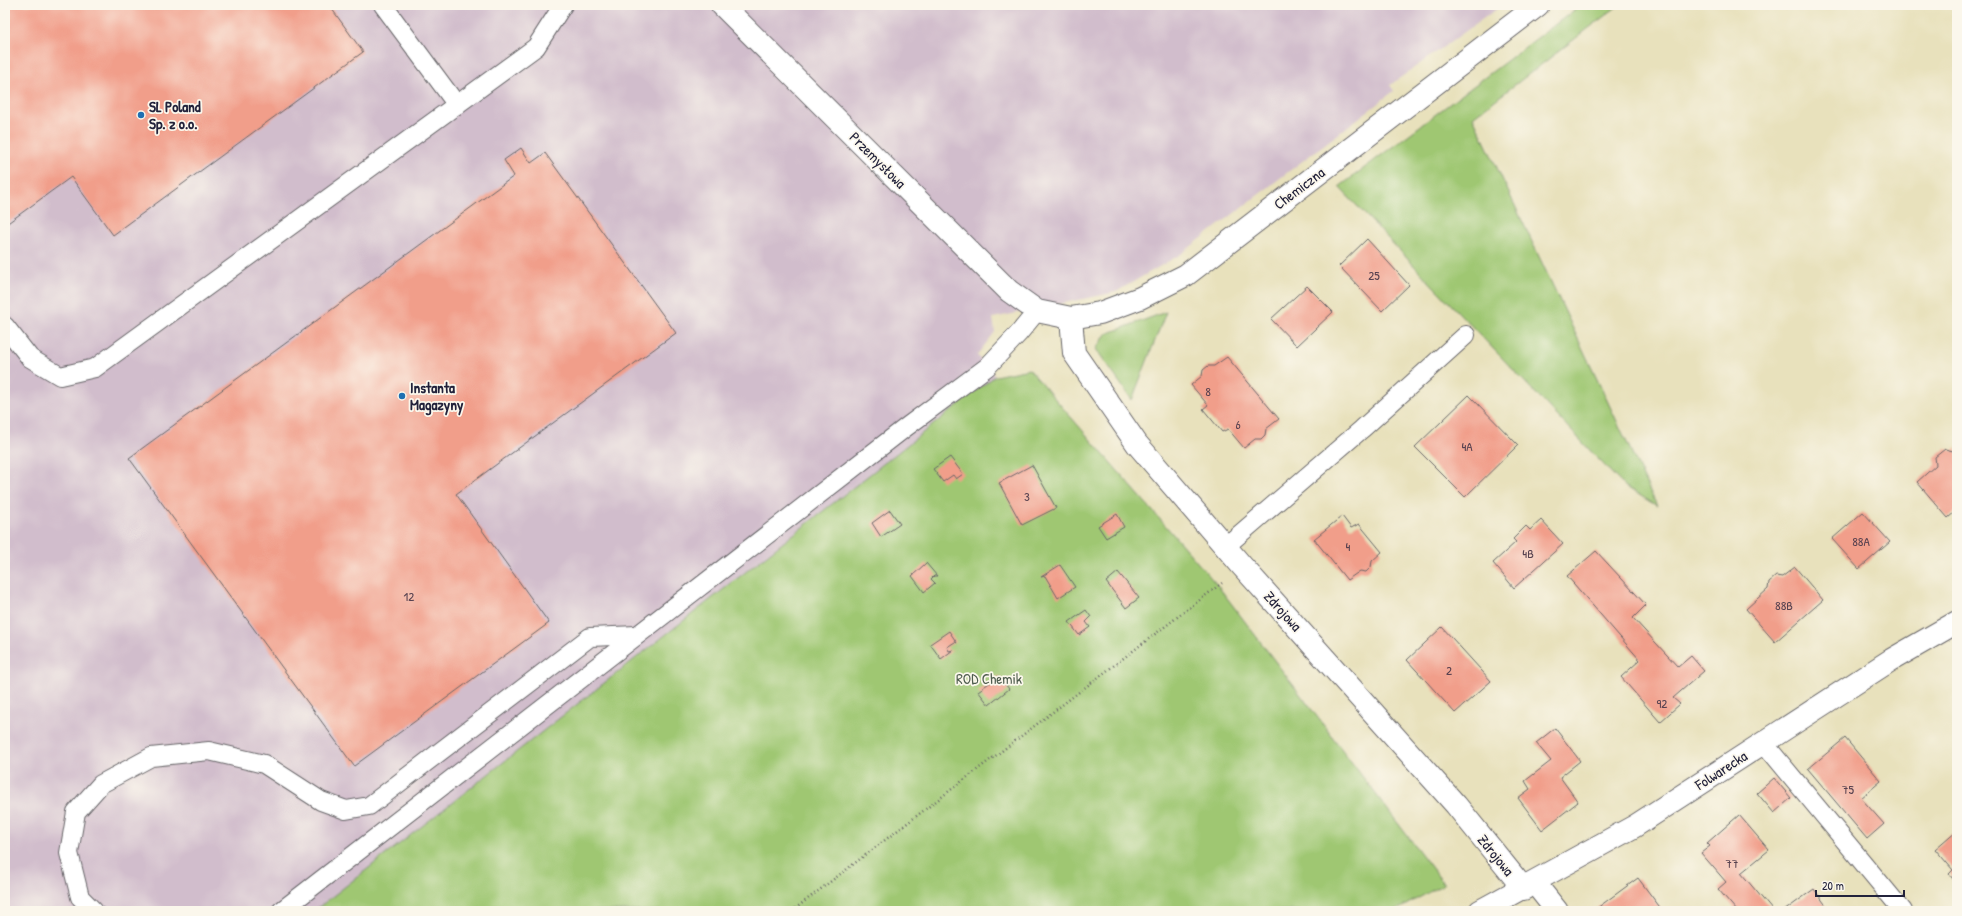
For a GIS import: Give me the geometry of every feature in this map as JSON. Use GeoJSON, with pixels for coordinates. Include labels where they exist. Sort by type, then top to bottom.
{"type":"FeatureCollection","features":[{"type":"Feature","properties":{"kind":"street","name":"Przemysłowa"},"geometry":{"type":"LineString","coordinates":[[722,5],[1009,291],[1037,311]]}},
{"type":"Feature","properties":{"kind":"street","name":"Chemiczna"},"geometry":{"type":"LineString","coordinates":[[1037,311],[1071,318],[1100,313],[1140,298],[1186,275],[1538,5]]}},
{"type":"Feature","properties":{"kind":"street","name":"Zdrojowa"},"geometry":{"type":"LineString","coordinates":[[1071,318],[1074,352],[1137,444],[1242,566],[1456,805],[1529,885],[1557,911]]}},
{"type":"Feature","properties":{"kind":"street","name":"Folwarecka"},"geometry":{"type":"LineString","coordinates":[[1480,911],[1635,826],[1890,660],[1957,622]]}},
{"type":"Feature","properties":{"kind":"lane"},"geometry":{"type":"LineString","coordinates":[[383,5],[457,104]]}},
{"type":"Feature","properties":{"kind":"lane"},"geometry":{"type":"LineString","coordinates":[[5,326],[30,358],[60,376],[95,368],[536,47],[563,5]]}},
{"type":"Feature","properties":{"kind":"lane"},"geometry":{"type":"LineString","coordinates":[[281,911],[637,635],[987,367],[1019,333],[1037,311]]}},
{"type":"Feature","properties":{"kind":"lane"},"geometry":{"type":"LineString","coordinates":[[1226,546],[1362,429],[1466,335]]}},
{"type":"Feature","properties":{"kind":"lane"},"geometry":{"type":"LineString","coordinates":[[94,911],[80,897],[69,853],[76,812],[101,784],[151,757],[208,751],[257,762],[264,764],[321,801],[346,810],[369,806],[590,637],[637,635]]}},
{"type":"Feature","properties":{"kind":"lane"},"geometry":{"type":"LineString","coordinates":[[1763,742],[1903,911]]}},
{"type":"Feature","properties":{"kind":"path"},"geometry":{"type":"LineString","coordinates":[[792,911],[1218,586],[1242,566]]}},
{"type":"Feature","properties":{"kind":"shaded area"},"geometry":{"type":"Polygon","coordinates":[[[5,5],[1501,6],[1390,85],[1394,91],[1181,254],[1116,292],[993,318],[995,332],[977,355],[995,376],[314,911],[5,911],[5,5]]]}},
{"type":"Feature","properties":{"kind":"green space"},"geometry":{"type":"Polygon","coordinates":[[[1581,5],[1619,5],[1473,117],[1657,506],[1623,485],[1339,187],[1581,5]]]}},
{"type":"Feature","properties":{"kind":"green space"},"geometry":{"type":"Polygon","coordinates":[[[1166,312],[1132,400],[1096,349],[1106,334],[1166,312]]]}},
{"type":"Feature","properties":{"kind":"green space","name":"ROD Chemik"},"geometry":{"type":"Polygon","coordinates":[[[1029,369],[1218,586],[1444,884],[1395,911],[314,911],[995,376],[1029,369]]]}},
{"type":"Feature","properties":{"kind":"building","name":"SL Poland Sp. z o.o."},"geometry":{"type":"Polygon","coordinates":[[[5,5],[329,5],[363,52],[113,235],[71,177],[5,225],[5,5]]]}},
{"type":"Feature","properties":{"kind":"building","name":"Instanta Magazyny"},"geometry":{"type":"Polygon","coordinates":[[[521,148],[531,163],[545,153],[676,333],[456,494],[549,623],[354,766],[129,458],[514,176],[504,160],[521,148]]]}},
{"type":"Feature","properties":{"kind":"building"},"geometry":{"type":"Polygon","coordinates":[[[1367,239],[1409,285],[1382,311],[1339,266],[1367,239]]]}},
{"type":"Feature","properties":{"kind":"building"},"geometry":{"type":"Polygon","coordinates":[[[1307,286],[1333,312],[1297,346],[1271,319],[1307,286]]]}},
{"type":"Feature","properties":{"kind":"building"},"geometry":{"type":"Polygon","coordinates":[[[1227,357],[1279,419],[1266,429],[1265,435],[1261,439],[1255,439],[1244,448],[1228,429],[1222,432],[1203,409],[1208,405],[1191,385],[1202,376],[1203,370],[1208,366],[1214,366],[1227,357]]]}},
{"type":"Feature","properties":{"kind":"building"},"geometry":{"type":"Polygon","coordinates":[[[1469,395],[1518,445],[1465,497],[1415,447],[1469,395]]]}},
{"type":"Feature","properties":{"kind":"building"},"geometry":{"type":"Polygon","coordinates":[[[1957,447],[1957,510],[1948,518],[1917,482],[1936,465],[1935,457],[1945,449],[1953,451],[1957,447]]]}},
{"type":"Feature","properties":{"kind":"building"},"geometry":{"type":"Polygon","coordinates":[[[950,457],[963,474],[956,479],[953,475],[943,482],[933,469],[950,457]]]}},
{"type":"Feature","properties":{"kind":"building"},"geometry":{"type":"Polygon","coordinates":[[[1032,465],[1056,508],[1022,525],[999,483],[1032,465]]]}},
{"type":"Feature","properties":{"kind":"building"},"geometry":{"type":"Polygon","coordinates":[[[890,510],[900,524],[881,537],[872,523],[890,510]]]}},
{"type":"Feature","properties":{"kind":"building"},"geometry":{"type":"Polygon","coordinates":[[[1863,512],[1890,542],[1859,569],[1832,539],[1863,512]]]}},
{"type":"Feature","properties":{"kind":"building"},"geometry":{"type":"Polygon","coordinates":[[[1117,514],[1124,527],[1106,538],[1098,526],[1117,514]]]}},
{"type":"Feature","properties":{"kind":"building"},"geometry":{"type":"Polygon","coordinates":[[[1342,516],[1351,528],[1359,524],[1382,552],[1372,561],[1371,567],[1366,572],[1360,571],[1347,580],[1314,539],[1342,516]]]}},
{"type":"Feature","properties":{"kind":"building"},"geometry":{"type":"Polygon","coordinates":[[[1541,520],[1563,544],[1514,588],[1493,563],[1516,542],[1513,539],[1526,526],[1530,530],[1541,520]]]}},
{"type":"Feature","properties":{"kind":"building"},"geometry":{"type":"Polygon","coordinates":[[[1596,551],[1646,605],[1633,618],[1678,667],[1691,656],[1704,671],[1673,698],[1680,704],[1660,722],[1621,677],[1640,660],[1567,576],[1596,551]]]}},
{"type":"Feature","properties":{"kind":"building"},"geometry":{"type":"Polygon","coordinates":[[[926,563],[937,576],[934,576],[931,579],[935,583],[924,592],[912,576],[926,563]]]}},
{"type":"Feature","properties":{"kind":"building"},"geometry":{"type":"Polygon","coordinates":[[[1060,565],[1075,587],[1058,598],[1045,576],[1041,577],[1060,565]]]}},
{"type":"Feature","properties":{"kind":"building"},"geometry":{"type":"Polygon","coordinates":[[[1795,567],[1823,600],[1775,642],[1746,609],[1768,589],[1769,582],[1776,576],[1782,577],[1795,567]]]}},
{"type":"Feature","properties":{"kind":"building"},"geometry":{"type":"Polygon","coordinates":[[[1118,572],[1139,598],[1126,608],[1106,582],[1118,572]]]}},
{"type":"Feature","properties":{"kind":"building"},"geometry":{"type":"Polygon","coordinates":[[[1086,610],[1091,617],[1086,622],[1090,627],[1079,635],[1069,622],[1086,610]]]}},
{"type":"Feature","properties":{"kind":"building"},"geometry":{"type":"Polygon","coordinates":[[[1442,627],[1491,681],[1455,713],[1407,660],[1442,627]]]}},
{"type":"Feature","properties":{"kind":"building"},"geometry":{"type":"Polygon","coordinates":[[[949,631],[957,643],[955,642],[947,647],[949,651],[953,650],[941,659],[930,644],[949,631]]]}},
{"type":"Feature","properties":{"kind":"building"},"geometry":{"type":"Polygon","coordinates":[[[999,676],[1009,689],[989,705],[978,691],[999,676]]]}},
{"type":"Feature","properties":{"kind":"building"},"geometry":{"type":"Polygon","coordinates":[[[1555,728],[1580,761],[1560,777],[1578,802],[1542,830],[1518,798],[1530,789],[1525,781],[1551,761],[1536,743],[1555,728]]]}},
{"type":"Feature","properties":{"kind":"building"},"geometry":{"type":"Polygon","coordinates":[[[1845,738],[1881,781],[1861,798],[1884,824],[1867,839],[1808,769],[1845,738]]]}},
{"type":"Feature","properties":{"kind":"building"},"geometry":{"type":"Polygon","coordinates":[[[1774,778],[1791,798],[1774,813],[1757,793],[1774,778]]]}},
{"type":"Feature","properties":{"kind":"building"},"geometry":{"type":"Polygon","coordinates":[[[1739,815],[1769,850],[1741,873],[1773,911],[1737,911],[1718,889],[1726,882],[1701,853],[1710,846],[1707,843],[1739,815]]]}},
{"type":"Feature","properties":{"kind":"building"},"geometry":{"type":"Polygon","coordinates":[[[1957,830],[1957,884],[1949,874],[1953,870],[1935,849],[1957,830]]]}},
{"type":"Feature","properties":{"kind":"building"},"geometry":{"type":"Polygon","coordinates":[[[1638,878],[1662,910],[1593,911],[1638,878]]]}},
{"type":"Feature","properties":{"kind":"building"},"geometry":{"type":"Polygon","coordinates":[[[1814,889],[1830,911],[1784,911],[1814,889]]]}},
{"type":"Feature","properties":{"kind":"place","name":"SL Poland Sp. z o.o."},"geometry":{"type":"Point","coordinates":[141,115]}},
{"type":"Feature","properties":{"kind":"place","name":"Instanta Magazyny"},"geometry":{"type":"Point","coordinates":[402,396]}}]}
